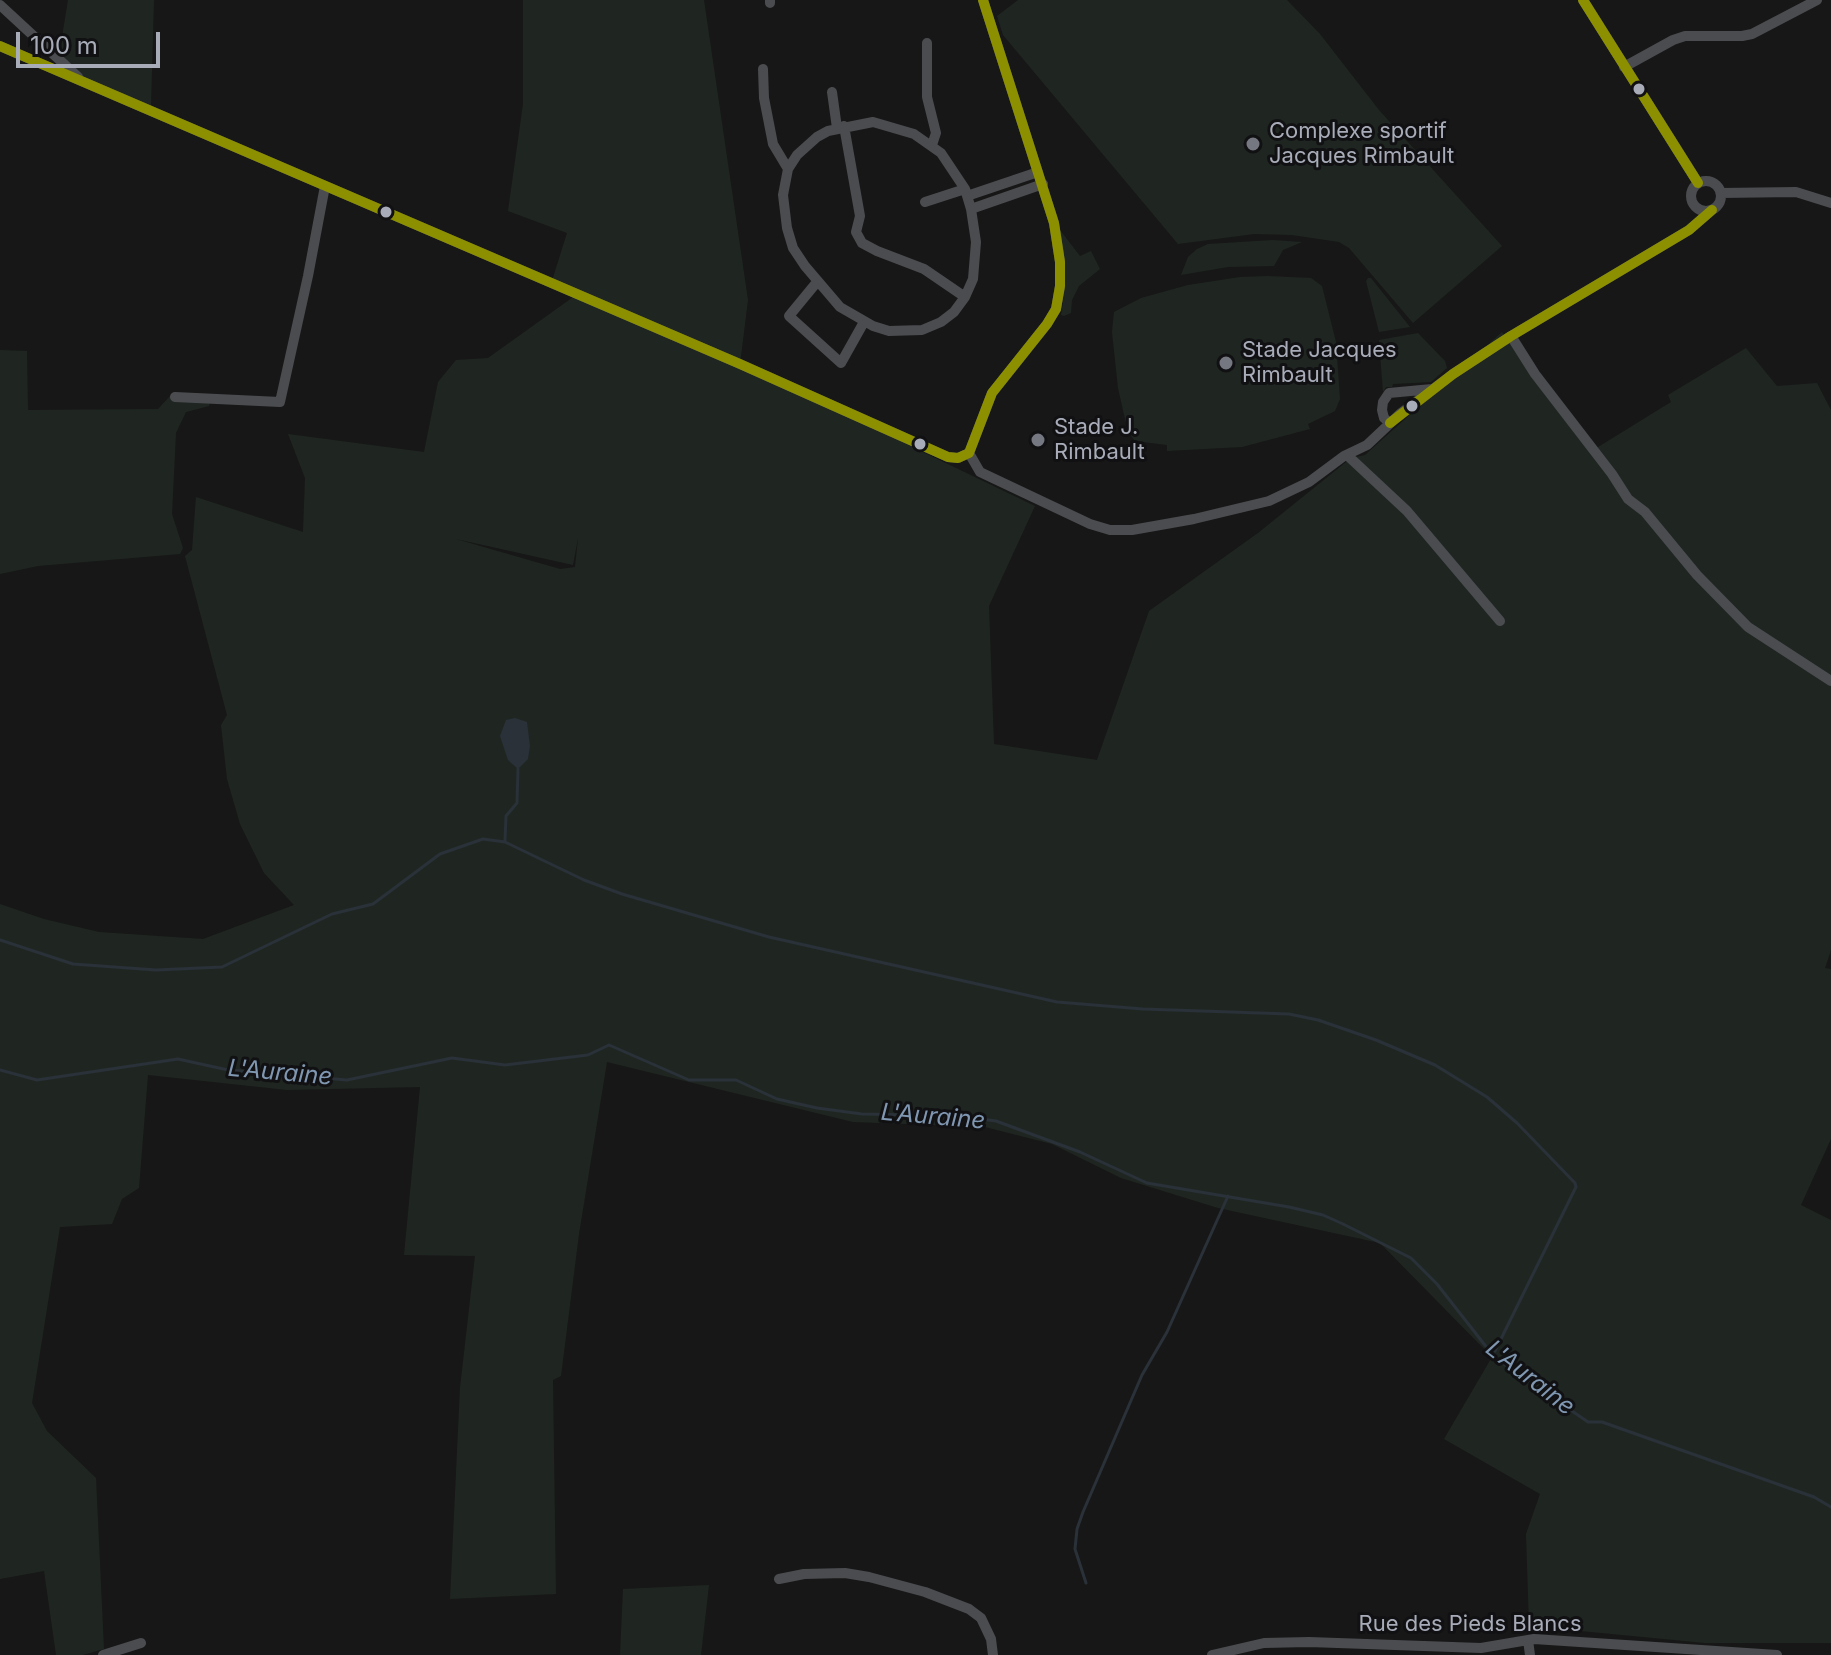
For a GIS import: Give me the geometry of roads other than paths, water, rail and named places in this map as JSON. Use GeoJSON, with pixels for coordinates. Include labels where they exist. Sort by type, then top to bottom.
{"type":"FeatureCollection","features":[{"type":"Feature","properties":{"kind":"street"},"geometry":{"type":"LineString","coordinates":[[0,46],[740,364],[948,457],[958,458],[969,453],[992,393],[1047,324],[1059,299],[1060,262],[1054,223],[983,0]]}},
{"type":"Feature","properties":{"kind":"street"},"geometry":{"type":"LineString","coordinates":[[1583,0],[1698,183]]}},
{"type":"Feature","properties":{"kind":"street"},"geometry":{"type":"LineString","coordinates":[[1624,67],[1685,36],[1752,34],[1817,0]]}},
{"type":"Feature","properties":{"kind":"street"},"geometry":{"type":"LineString","coordinates":[[0,5],[83,81]]}},
{"type":"Feature","properties":{"kind":"street"},"geometry":{"type":"LineString","coordinates":[[927,43],[927,97],[936,133],[932,145]]}},
{"type":"Feature","properties":{"kind":"street"},"geometry":{"type":"LineString","coordinates":[[763,69],[764,98],[773,144],[788,169]]}},
{"type":"Feature","properties":{"kind":"street"},"geometry":{"type":"LineString","coordinates":[[832,92],[860,216],[856,232],[862,243],[924,269],[965,297]]}},
{"type":"Feature","properties":{"kind":"street"},"geometry":{"type":"LineString","coordinates":[[873,122],[914,134],[932,145],[955,170],[971,209],[976,242],[975,265],[965,297],[954,312],[941,322],[922,330],[889,331],[864,322],[840,307],[817,282],[793,248],[783,195],[788,169],[808,144],[840,127],[873,122]]}},
{"type":"Feature","properties":{"kind":"street"},"geometry":{"type":"LineString","coordinates":[[925,202],[1038,172]]}},
{"type":"Feature","properties":{"kind":"street"},"geometry":{"type":"LineString","coordinates":[[969,453],[980,472],[1090,524],[1110,530],[1132,530],[1194,519],[1269,501],[1309,482],[1367,445],[1434,389],[1511,336],[1689,230],[1720,201],[1721,193],[1712,182],[1698,183]]}},
{"type":"Feature","properties":{"kind":"street"},"geometry":{"type":"LineString","coordinates":[[1689,230],[1696,209],[1690,195],[1698,183]]}},
{"type":"Feature","properties":{"kind":"street"},"geometry":{"type":"LineString","coordinates":[[971,209],[1043,184]]}},
{"type":"Feature","properties":{"kind":"street"},"geometry":{"type":"LineString","coordinates":[[175,397],[280,402],[325,186]]}},
{"type":"Feature","properties":{"kind":"street"},"geometry":{"type":"LineString","coordinates":[[1721,193],[1796,192],[1831,203]]}},
{"type":"Feature","properties":{"kind":"street"},"geometry":{"type":"LineString","coordinates":[[1696,209],[1712,210]]}},
{"type":"Feature","properties":{"kind":"street"},"geometry":{"type":"LineString","coordinates":[[817,282],[789,316],[841,363],[864,322]]}},
{"type":"Feature","properties":{"kind":"street"},"geometry":{"type":"LineString","coordinates":[[1511,336],[1535,374],[1628,499],[1645,512],[1697,575],[1748,627],[1831,681]]}},
{"type":"Feature","properties":{"kind":"street"},"geometry":{"type":"LineString","coordinates":[[1390,423],[1384,418],[1382,410],[1389,393],[1434,389]]}},
{"type":"Feature","properties":{"kind":"street"},"geometry":{"type":"LineString","coordinates":[[1347,455],[1407,511],[1500,621]]}},
{"type":"Feature","properties":{"kind":"street"},"geometry":{"type":"LineString","coordinates":[[779,1579],[804,1574],[845,1573],[925,1592],[969,1609],[981,1618],[991,1639],[993,1655]]}},
{"type":"Feature","properties":{"kind":"street"},"geometry":{"type":"LineString","coordinates":[[1528,1640],[1530,1655]]}},
{"type":"Feature","properties":{"kind":"street","name":"Rue des Pieds Blancs"},"geometry":{"type":"LineString","coordinates":[[1212,1655],[1264,1643],[1481,1648],[1528,1640],[1777,1655]]}},
{"type":"Feature","properties":{"kind":"street"},"geometry":{"type":"LineString","coordinates":[[103,1655],[141,1643]]}},
{"type":"Feature","properties":{"kind":"waterway"},"geometry":{"type":"LineString","coordinates":[[505,841],[506,816],[517,803],[518,769]]}},
{"type":"Feature","properties":{"kind":"waterway"},"geometry":{"type":"LineString","coordinates":[[0,940],[73,964],[156,970],[222,967],[332,914],[373,904],[440,854],[483,839],[505,842],[584,880],[622,894],[769,937],[1057,1002],[1143,1009],[1289,1014],[1318,1020],[1435,1065],[1487,1097],[1575,1183],[1576,1187],[1495,1351]]}},
{"type":"Feature","properties":{"kind":"waterway","name":"L'Auraine"},"geometry":{"type":"LineString","coordinates":[[0,1070],[37,1080],[178,1059],[228,1070],[347,1080],[452,1058],[505,1065],[588,1055],[609,1045],[689,1080],[736,1080],[777,1099],[817,1108],[862,1114],[958,1116],[996,1121],[1080,1152],[1147,1183],[1289,1207],[1323,1215],[1343,1224],[1411,1258],[1437,1284],[1495,1358],[1588,1422],[1602,1422],[1814,1497],[1831,1507]]}},
{"type":"Feature","properties":{"kind":"waterway"},"geometry":{"type":"LineString","coordinates":[[1086,1583],[1075,1549],[1083,1512],[1142,1375],[1167,1332],[1228,1196]]}},
{"type":"Feature","properties":{"kind":"place","name":"Complexe sportif Jacques Rimbault"},"geometry":{"type":"Point","coordinates":[1253,144]}},
{"type":"Feature","properties":{"kind":"place","name":"Stade Jacques Rimbault"},"geometry":{"type":"Point","coordinates":[1226,363]}},
{"type":"Feature","properties":{"kind":"place","name":"Stade J. Rimbault"},"geometry":{"type":"Point","coordinates":[1038,440]}}]}
